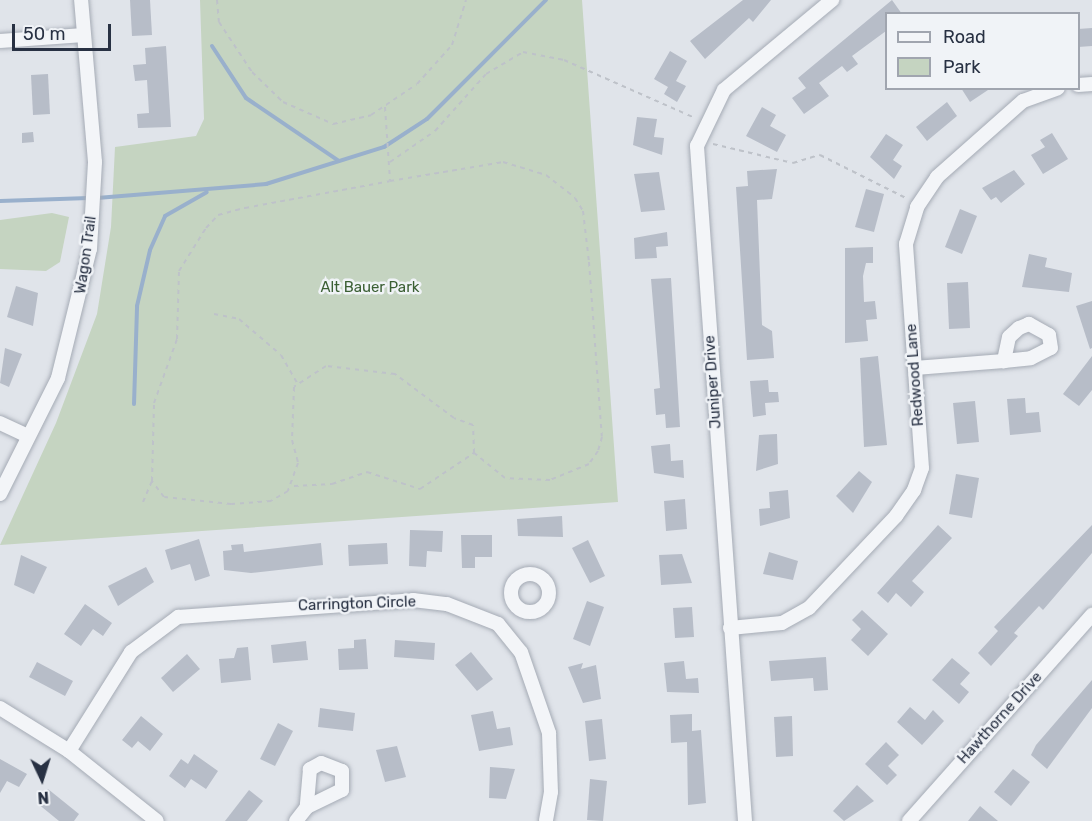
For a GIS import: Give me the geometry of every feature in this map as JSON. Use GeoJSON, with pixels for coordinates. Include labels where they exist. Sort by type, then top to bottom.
{"type":"FeatureCollection","features":[{"type":"Feature","properties":{"kind":"street","name":"Wagon Trail"},"geometry":{"type":"LineString","coordinates":[[0,494],[58,378],[76,320],[94,183],[81,0]]}},
{"type":"Feature","properties":{"kind":"street","name":"Juniper Drive"},"geometry":{"type":"LineString","coordinates":[[746,821],[730,628],[697,146],[724,90],[832,0]]}},
{"type":"Feature","properties":{"kind":"street"},"geometry":{"type":"LineString","coordinates":[[0,41],[84,35]]}},
{"type":"Feature","properties":{"kind":"street","name":"Redwood Lane"},"geometry":{"type":"LineString","coordinates":[[730,628],[782,623],[809,608],[896,516],[922,468],[906,244],[919,205],[937,177],[1023,101],[1053,90]]}},
{"type":"Feature","properties":{"kind":"street"},"geometry":{"type":"LineString","coordinates":[[915,368],[1004,361]]}},
{"type":"Feature","properties":{"kind":"street"},"geometry":{"type":"LineString","coordinates":[[0,423],[28,436]]}},
{"type":"Feature","properties":{"kind":"street","name":"Carrington Circle"},"geometry":{"type":"LineString","coordinates":[[69,751],[131,652],[178,617],[413,600],[447,604],[498,624],[521,652],[549,733],[552,792],[546,821]]}},
{"type":"Feature","properties":{"kind":"street"},"geometry":{"type":"LineString","coordinates":[[498,624],[515,609]]}},
{"type":"Feature","properties":{"kind":"street","name":"Hawthorne Drive"},"geometry":{"type":"LineString","coordinates":[[909,821],[1092,615]]}},
{"type":"Feature","properties":{"kind":"street"},"geometry":{"type":"LineString","coordinates":[[0,708],[69,751],[157,821]]}},
{"type":"Feature","properties":{"kind":"street"},"geometry":{"type":"LineString","coordinates":[[296,821],[307,807]]}},
{"type":"Feature","properties":{"kind":"path"},"geometry":{"type":"LineString","coordinates":[[217,0],[219,22],[231,46],[283,102],[333,124],[385,107],[452,45],[466,0]]}},
{"type":"Feature","properties":{"kind":"path"},"geometry":{"type":"LineString","coordinates":[[390,161],[435,131],[486,74],[523,52],[564,60],[698,119]]}},
{"type":"Feature","properties":{"kind":"path"},"geometry":{"type":"LineString","coordinates":[[385,107],[390,181]]}},
{"type":"Feature","properties":{"kind":"path"},"geometry":{"type":"LineString","coordinates":[[712,144],[793,163],[820,155],[919,205]]}},
{"type":"Feature","properties":{"kind":"path"},"geometry":{"type":"LineString","coordinates":[[143,502],[152,481],[150,430],[177,339],[179,271],[206,228],[218,215],[245,207],[503,162],[546,176],[583,211],[602,436],[598,451],[574,471],[537,482],[505,478],[474,453]]}},
{"type":"Feature","properties":{"kind":"path"},"geometry":{"type":"LineString","coordinates":[[214,314],[239,319],[281,355],[298,384],[294,486]]}},
{"type":"Feature","properties":{"kind":"path"},"geometry":{"type":"LineString","coordinates":[[298,384],[326,366],[395,374],[454,418],[474,425],[474,453]]}},
{"type":"Feature","properties":{"kind":"path"},"geometry":{"type":"LineString","coordinates":[[152,481],[164,497],[210,504],[271,501],[294,486],[332,484],[367,472],[420,489],[474,453]]}},
{"type":"Feature","properties":{"kind":"green space","name":"Alt Bauer Park"},"geometry":{"type":"Polygon","coordinates":[[[200,0],[582,0],[618,502],[0,545],[56,423],[97,314],[111,227],[115,147],[196,136],[204,119],[200,0]]]}},
{"type":"Feature","properties":{"kind":"green space"},"geometry":{"type":"Polygon","coordinates":[[[52,213],[69,217],[60,262],[46,271],[0,269],[0,220],[52,213]]]}},
{"type":"Feature","properties":{"kind":"building"},"geometry":{"type":"Polygon","coordinates":[[[130,0],[150,0],[152,35],[132,36],[130,0]]]}},
{"type":"Feature","properties":{"kind":"building"},"geometry":{"type":"Polygon","coordinates":[[[743,0],[771,0],[753,22],[749,18],[705,59],[690,41],[743,0]]]}},
{"type":"Feature","properties":{"kind":"building"},"geometry":{"type":"Polygon","coordinates":[[[892,0],[901,12],[885,12],[885,32],[852,56],[858,64],[847,72],[842,66],[819,83],[829,96],[804,114],[792,98],[806,88],[798,78],[892,0]]]}},
{"type":"Feature","properties":{"kind":"building"},"geometry":{"type":"Polygon","coordinates":[[[1092,28],[1092,46],[1080,47],[1080,29],[1092,28]]]}},
{"type":"Feature","properties":{"kind":"building"},"geometry":{"type":"Polygon","coordinates":[[[166,46],[171,127],[138,128],[137,114],[149,113],[147,80],[135,81],[133,65],[146,64],[145,48],[166,46]]]}},
{"type":"Feature","properties":{"kind":"building"},"geometry":{"type":"Polygon","coordinates":[[[670,51],[687,61],[676,81],[686,86],[677,102],[664,94],[668,87],[654,79],[670,51]]]}},
{"type":"Feature","properties":{"kind":"building"},"geometry":{"type":"Polygon","coordinates":[[[48,74],[50,114],[33,115],[31,75],[48,74]]]}},
{"type":"Feature","properties":{"kind":"building"},"geometry":{"type":"Polygon","coordinates":[[[962,90],[988,90],[970,102],[962,90]]]}},
{"type":"Feature","properties":{"kind":"building"},"geometry":{"type":"Polygon","coordinates":[[[947,102],[957,116],[927,141],[916,127],[947,102]]]}},
{"type":"Feature","properties":{"kind":"building"},"geometry":{"type":"Polygon","coordinates":[[[762,107],[776,115],[770,126],[786,135],[777,152],[746,136],[762,107]]]}},
{"type":"Feature","properties":{"kind":"building"},"geometry":{"type":"Polygon","coordinates":[[[637,117],[657,119],[654,137],[664,138],[662,155],[633,145],[637,117]]]}},
{"type":"Feature","properties":{"kind":"building"},"geometry":{"type":"Polygon","coordinates":[[[33,132],[34,142],[22,143],[22,133],[33,132]]]}},
{"type":"Feature","properties":{"kind":"building"},"geometry":{"type":"Polygon","coordinates":[[[1052,133],[1068,159],[1043,174],[1031,155],[1045,147],[1040,140],[1052,133]]]}},
{"type":"Feature","properties":{"kind":"building"},"geometry":{"type":"Polygon","coordinates":[[[886,134],[903,145],[893,160],[902,166],[894,179],[870,157],[886,134]]]}},
{"type":"Feature","properties":{"kind":"building"},"geometry":{"type":"Polygon","coordinates":[[[777,169],[772,199],[757,200],[762,325],[772,331],[774,358],[747,360],[736,187],[748,186],[747,171],[777,169]]]}},
{"type":"Feature","properties":{"kind":"building"},"geometry":{"type":"Polygon","coordinates":[[[1014,170],[1025,184],[1001,203],[996,197],[991,200],[982,188],[1014,170]]]}},
{"type":"Feature","properties":{"kind":"building"},"geometry":{"type":"Polygon","coordinates":[[[659,172],[665,210],[641,212],[634,174],[659,172]]]}},
{"type":"Feature","properties":{"kind":"building"},"geometry":{"type":"Polygon","coordinates":[[[866,189],[884,194],[874,232],[855,227],[866,189]]]}},
{"type":"Feature","properties":{"kind":"building"},"geometry":{"type":"Polygon","coordinates":[[[960,209],[977,216],[962,254],[945,247],[960,209]]]}},
{"type":"Feature","properties":{"kind":"building"},"geometry":{"type":"Polygon","coordinates":[[[667,232],[668,246],[656,247],[657,258],[635,259],[634,238],[667,232]]]}},
{"type":"Feature","properties":{"kind":"building"},"geometry":{"type":"Polygon","coordinates":[[[873,247],[873,263],[866,263],[863,276],[864,302],[875,301],[877,319],[866,320],[868,341],[845,343],[845,248],[873,247]]]}},
{"type":"Feature","properties":{"kind":"building"},"geometry":{"type":"Polygon","coordinates":[[[1029,254],[1047,258],[1045,267],[1072,273],[1069,292],[1022,287],[1029,254]]]}},
{"type":"Feature","properties":{"kind":"building"},"geometry":{"type":"Polygon","coordinates":[[[671,278],[680,427],[666,428],[665,414],[656,415],[654,389],[660,388],[651,279],[671,278]]]}},
{"type":"Feature","properties":{"kind":"building"},"geometry":{"type":"Polygon","coordinates":[[[968,282],[970,328],[949,329],[947,283],[968,282]]]}},
{"type":"Feature","properties":{"kind":"building"},"geometry":{"type":"Polygon","coordinates":[[[16,286],[38,293],[33,326],[7,317],[16,286]]]}},
{"type":"Feature","properties":{"kind":"building"},"geometry":{"type":"Polygon","coordinates":[[[1092,301],[1092,348],[1090,349],[1076,306],[1092,301]]]}},
{"type":"Feature","properties":{"kind":"building"},"geometry":{"type":"Polygon","coordinates":[[[5,348],[22,354],[9,387],[0,383],[5,348]]]}},
{"type":"Feature","properties":{"kind":"building"},"geometry":{"type":"Polygon","coordinates":[[[878,356],[887,445],[864,447],[860,358],[878,356]]]}},
{"type":"Feature","properties":{"kind":"building"},"geometry":{"type":"Polygon","coordinates":[[[1092,356],[1092,390],[1079,406],[1063,394],[1092,356]]]}},
{"type":"Feature","properties":{"kind":"building"},"geometry":{"type":"Polygon","coordinates":[[[768,380],[769,392],[778,392],[779,402],[765,403],[766,415],[753,417],[750,381],[768,380]]]}},
{"type":"Feature","properties":{"kind":"building"},"geometry":{"type":"Polygon","coordinates":[[[1025,398],[1026,413],[1039,412],[1041,432],[1010,435],[1007,399],[1025,398]]]}},
{"type":"Feature","properties":{"kind":"building"},"geometry":{"type":"Polygon","coordinates":[[[975,401],[979,442],[957,444],[953,403],[975,401]]]}},
{"type":"Feature","properties":{"kind":"building"},"geometry":{"type":"Polygon","coordinates":[[[777,434],[778,464],[756,471],[759,435],[777,434]]]}},
{"type":"Feature","properties":{"kind":"building"},"geometry":{"type":"Polygon","coordinates":[[[670,444],[671,461],[683,460],[684,478],[654,473],[651,446],[670,444]]]}},
{"type":"Feature","properties":{"kind":"building"},"geometry":{"type":"Polygon","coordinates":[[[859,471],[872,482],[853,513],[836,496],[859,471]]]}},
{"type":"Feature","properties":{"kind":"building"},"geometry":{"type":"Polygon","coordinates":[[[956,474],[979,478],[972,518],[949,514],[956,474]]]}},
{"type":"Feature","properties":{"kind":"building"},"geometry":{"type":"Polygon","coordinates":[[[788,490],[790,518],[760,526],[759,509],[770,508],[769,492],[788,490]]]}},
{"type":"Feature","properties":{"kind":"building"},"geometry":{"type":"Polygon","coordinates":[[[685,499],[687,529],[666,531],[664,501],[685,499]]]}},
{"type":"Feature","properties":{"kind":"building"},"geometry":{"type":"Polygon","coordinates":[[[562,516],[563,537],[518,536],[517,519],[562,516]]]}},
{"type":"Feature","properties":{"kind":"building"},"geometry":{"type":"Polygon","coordinates":[[[938,525],[952,538],[912,581],[924,592],[911,607],[896,593],[888,603],[877,593],[938,525]]]}},
{"type":"Feature","properties":{"kind":"building"},"geometry":{"type":"Polygon","coordinates":[[[1092,525],[1092,553],[1043,610],[1039,606],[1014,633],[1018,636],[991,666],[978,653],[998,631],[994,627],[1092,525]]]}},
{"type":"Feature","properties":{"kind":"building"},"geometry":{"type":"Polygon","coordinates":[[[410,530],[443,531],[442,552],[427,551],[426,567],[409,566],[410,530]]]}},
{"type":"Feature","properties":{"kind":"building"},"geometry":{"type":"Polygon","coordinates":[[[461,535],[492,535],[492,557],[475,557],[475,568],[462,568],[461,535]]]}},
{"type":"Feature","properties":{"kind":"building"},"geometry":{"type":"Polygon","coordinates":[[[199,539],[210,576],[195,581],[190,564],[171,570],[165,550],[199,539]]]}},
{"type":"Feature","properties":{"kind":"building"},"geometry":{"type":"Polygon","coordinates":[[[588,540],[605,576],[590,583],[572,548],[588,540]]]}},
{"type":"Feature","properties":{"kind":"building"},"geometry":{"type":"Polygon","coordinates":[[[321,543],[323,565],[251,573],[224,570],[223,551],[232,550],[231,545],[243,544],[244,552],[321,543]]]}},
{"type":"Feature","properties":{"kind":"building"},"geometry":{"type":"Polygon","coordinates":[[[387,543],[388,564],[349,566],[348,545],[387,543]]]}},
{"type":"Feature","properties":{"kind":"building"},"geometry":{"type":"Polygon","coordinates":[[[769,552],[798,561],[793,580],[763,574],[769,552]]]}},
{"type":"Feature","properties":{"kind":"building"},"geometry":{"type":"Polygon","coordinates":[[[682,554],[692,583],[661,585],[659,555],[682,554]]]}},
{"type":"Feature","properties":{"kind":"building"},"geometry":{"type":"Polygon","coordinates":[[[21,555],[47,567],[34,594],[14,585],[21,555]]]}},
{"type":"Feature","properties":{"kind":"building"},"geometry":{"type":"Polygon","coordinates":[[[146,567],[154,582],[118,606],[108,586],[146,567]]]}},
{"type":"Feature","properties":{"kind":"building"},"geometry":{"type":"Polygon","coordinates":[[[587,601],[604,607],[590,646],[573,639],[587,601]]]}},
{"type":"Feature","properties":{"kind":"building"},"geometry":{"type":"Polygon","coordinates":[[[85,604],[112,623],[103,636],[93,629],[81,646],[64,634],[85,604]]]}},
{"type":"Feature","properties":{"kind":"building"},"geometry":{"type":"Polygon","coordinates":[[[692,607],[694,637],[675,638],[673,608],[692,607]]]}},
{"type":"Feature","properties":{"kind":"building"},"geometry":{"type":"Polygon","coordinates":[[[862,610],[888,634],[868,656],[851,640],[861,629],[852,620],[862,610]]]}},
{"type":"Feature","properties":{"kind":"building"},"geometry":{"type":"Polygon","coordinates":[[[366,639],[368,669],[339,670],[338,649],[354,648],[354,640],[366,639]]]}},
{"type":"Feature","properties":{"kind":"building"},"geometry":{"type":"Polygon","coordinates":[[[395,640],[435,643],[434,660],[394,657],[395,640]]]}},
{"type":"Feature","properties":{"kind":"building"},"geometry":{"type":"Polygon","coordinates":[[[306,641],[308,660],[273,663],[271,645],[306,641]]]}},
{"type":"Feature","properties":{"kind":"building"},"geometry":{"type":"Polygon","coordinates":[[[248,647],[251,680],[221,683],[219,659],[234,658],[237,648],[248,647]]]}},
{"type":"Feature","properties":{"kind":"building"},"geometry":{"type":"Polygon","coordinates":[[[471,652],[493,679],[477,691],[455,665],[471,652]]]}},
{"type":"Feature","properties":{"kind":"building"},"geometry":{"type":"Polygon","coordinates":[[[187,654],[200,669],[173,692],[161,678],[187,654]]]}},
{"type":"Feature","properties":{"kind":"building"},"geometry":{"type":"Polygon","coordinates":[[[826,657],[828,690],[814,691],[813,678],[771,681],[769,661],[826,657]]]}},
{"type":"Feature","properties":{"kind":"building"},"geometry":{"type":"Polygon","coordinates":[[[952,658],[970,673],[960,684],[969,692],[959,704],[932,680],[952,658]]]}},
{"type":"Feature","properties":{"kind":"building"},"geometry":{"type":"Polygon","coordinates":[[[684,661],[686,679],[698,678],[699,693],[667,692],[664,663],[684,661]]]}},
{"type":"Feature","properties":{"kind":"building"},"geometry":{"type":"Polygon","coordinates":[[[37,662],[73,681],[65,696],[29,677],[37,662]]]}},
{"type":"Feature","properties":{"kind":"building"},"geometry":{"type":"Polygon","coordinates":[[[583,663],[581,669],[596,665],[601,699],[583,703],[568,667],[583,663]]]}},
{"type":"Feature","properties":{"kind":"building"},"geometry":{"type":"Polygon","coordinates":[[[1092,680],[1092,708],[1047,769],[1031,755],[1036,745],[1092,680]]]}},
{"type":"Feature","properties":{"kind":"building"},"geometry":{"type":"Polygon","coordinates":[[[910,707],[925,720],[933,710],[944,721],[922,745],[897,722],[910,707]]]}},
{"type":"Feature","properties":{"kind":"building"},"geometry":{"type":"Polygon","coordinates":[[[320,708],[355,713],[353,731],[318,727],[320,708]]]}},
{"type":"Feature","properties":{"kind":"building"},"geometry":{"type":"Polygon","coordinates":[[[493,711],[497,729],[510,727],[513,745],[479,751],[471,715],[493,711]]]}},
{"type":"Feature","properties":{"kind":"building"},"geometry":{"type":"Polygon","coordinates":[[[692,714],[692,731],[701,730],[706,803],[688,805],[687,742],[671,743],[670,715],[692,714]]]}},
{"type":"Feature","properties":{"kind":"building"},"geometry":{"type":"Polygon","coordinates":[[[141,716],[163,734],[150,751],[138,741],[132,748],[122,740],[141,716]]]}},
{"type":"Feature","properties":{"kind":"building"},"geometry":{"type":"Polygon","coordinates":[[[792,716],[793,756],[776,757],[774,717],[792,716]]]}},
{"type":"Feature","properties":{"kind":"building"},"geometry":{"type":"Polygon","coordinates":[[[602,719],[606,759],[589,761],[585,721],[602,719]]]}},
{"type":"Feature","properties":{"kind":"building"},"geometry":{"type":"Polygon","coordinates":[[[278,723],[293,731],[275,766],[260,759],[278,723]]]}},
{"type":"Feature","properties":{"kind":"building"},"geometry":{"type":"Polygon","coordinates":[[[886,742],[899,755],[888,766],[897,775],[887,785],[865,764],[886,742]]]}},
{"type":"Feature","properties":{"kind":"building"},"geometry":{"type":"Polygon","coordinates":[[[397,746],[406,777],[385,782],[376,750],[397,746]]]}},
{"type":"Feature","properties":{"kind":"building"},"geometry":{"type":"Polygon","coordinates":[[[194,754],[218,771],[206,789],[191,779],[185,788],[169,776],[181,759],[188,764],[194,754]]]}},
{"type":"Feature","properties":{"kind":"building"},"geometry":{"type":"Polygon","coordinates":[[[0,759],[27,774],[19,787],[7,781],[0,793],[0,759]]]}},
{"type":"Feature","properties":{"kind":"building"},"geometry":{"type":"Polygon","coordinates":[[[490,767],[515,769],[506,799],[489,798],[490,767]]]}},
{"type":"Feature","properties":{"kind":"building"},"geometry":{"type":"Polygon","coordinates":[[[1013,769],[1030,782],[1011,806],[994,792],[1013,769]]]}},
{"type":"Feature","properties":{"kind":"building"},"geometry":{"type":"Polygon","coordinates":[[[590,779],[607,781],[603,821],[587,820],[590,779]]]}},
{"type":"Feature","properties":{"kind":"building"},"geometry":{"type":"Polygon","coordinates":[[[857,785],[874,801],[844,821],[833,811],[857,785]]]}},
{"type":"Feature","properties":{"kind":"building"},"geometry":{"type":"Polygon","coordinates":[[[48,789],[79,814],[74,821],[59,821],[37,803],[48,789]]]}},
{"type":"Feature","properties":{"kind":"building"},"geometry":{"type":"Polygon","coordinates":[[[249,790],[263,801],[247,821],[225,821],[249,790]]]}},
{"type":"Feature","properties":{"kind":"building"},"geometry":{"type":"Polygon","coordinates":[[[980,806],[998,821],[968,821],[980,806]]]}},
{"type":"Feature","properties":{"kind":"waterway"},"geometry":{"type":"LineString","coordinates":[[97,198],[266,184],[384,147],[427,119],[546,0]]}},
{"type":"Feature","properties":{"kind":"waterway"},"geometry":{"type":"LineString","coordinates":[[212,46],[246,98],[339,161]]}},
{"type":"Feature","properties":{"kind":"waterway"},"geometry":{"type":"LineString","coordinates":[[134,404],[137,306],[150,250],[165,216],[207,192]]}},
{"type":"Feature","properties":{"kind":"waterway"},"geometry":{"type":"LineString","coordinates":[[0,201],[89,198]]}}]}
